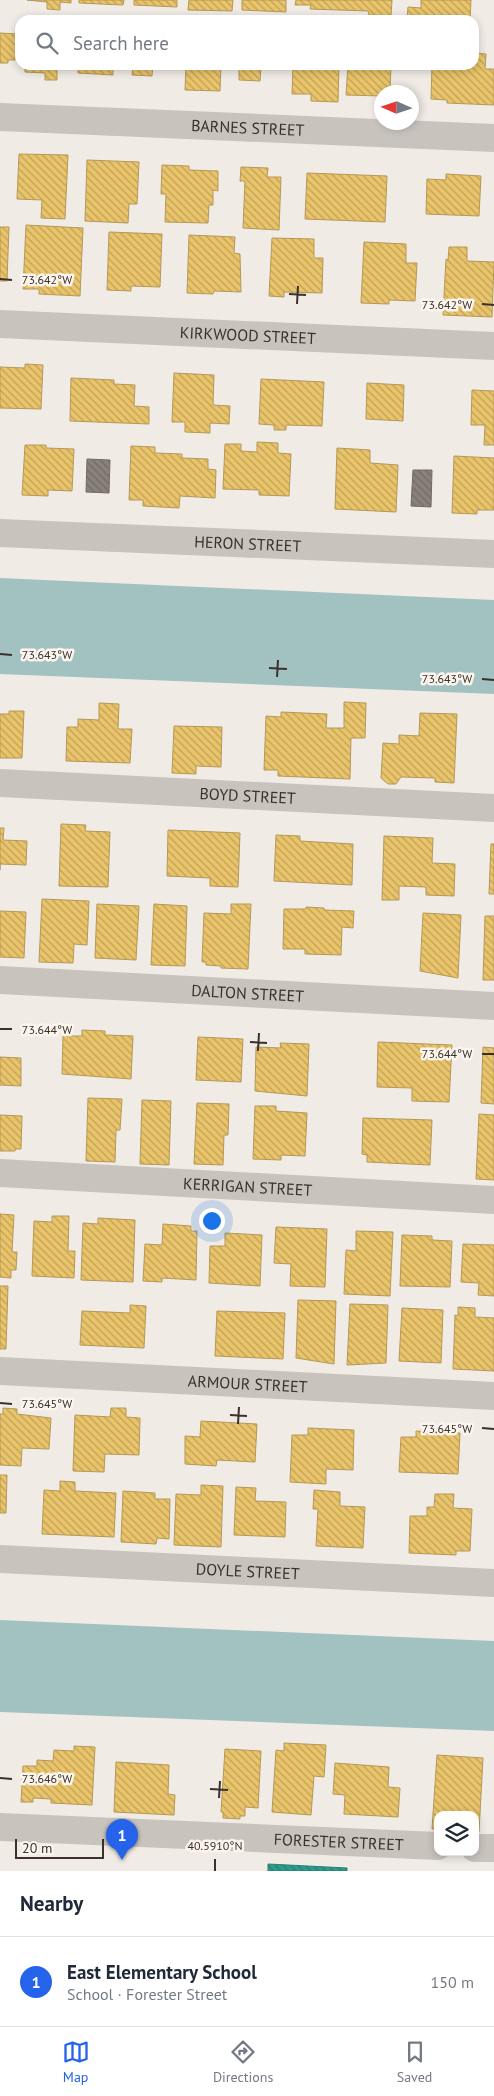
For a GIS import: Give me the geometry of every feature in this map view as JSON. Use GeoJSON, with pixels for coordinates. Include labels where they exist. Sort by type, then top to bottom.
{"type":"FeatureCollection","features":[{"type":"Feature","properties":{"kind":"street","name":"BARNES STREET"},"geometry":{"type":"LineString","coordinates":[[0,117],[494,138]]}},
{"type":"Feature","properties":{"kind":"street","name":"KIRKWOOD STREET"},"geometry":{"type":"LineString","coordinates":[[0,324],[494,346]]}},
{"type":"Feature","properties":{"kind":"street","name":"HERON STREET"},"geometry":{"type":"LineString","coordinates":[[0,533],[494,554]]}},
{"type":"Feature","properties":{"kind":"street","name":"BOYD STREET"},"geometry":{"type":"LineString","coordinates":[[0,783],[494,808]]}},
{"type":"Feature","properties":{"kind":"street","name":"DALTON STREET"},"geometry":{"type":"LineString","coordinates":[[0,980],[494,1006]]}},
{"type":"Feature","properties":{"kind":"street","name":"KERRIGAN STREET"},"geometry":{"type":"LineString","coordinates":[[0,1173],[494,1200]]}},
{"type":"Feature","properties":{"kind":"street","name":"ARMOUR STREET"},"geometry":{"type":"LineString","coordinates":[[0,1371],[494,1396]]}},
{"type":"Feature","properties":{"kind":"street","name":"DOYLE STREET"},"geometry":{"type":"LineString","coordinates":[[0,1559],[494,1583]]}},
{"type":"Feature","properties":{"kind":"street","name":"FORESTER STREET"},"geometry":{"type":"LineString","coordinates":[[0,1827],[434,1846]]}},
{"type":"Feature","properties":{"kind":"street"},"geometry":{"type":"LineString","coordinates":[[479,1848],[494,1848]]}},
{"type":"Feature","properties":{"kind":"water"},"geometry":{"type":"Polygon","coordinates":[[[0,578],[494,600],[494,694],[0,674],[0,578]]]}},
{"type":"Feature","properties":{"kind":"water"},"geometry":{"type":"Polygon","coordinates":[[[0,1620],[494,1641],[494,1731],[0,1712],[0,1620]]]}},
{"type":"Feature","properties":{"kind":"building: Homes"},"geometry":{"type":"Polygon","coordinates":[[[27,0],[71,0],[71,3],[60,2],[60,10],[47,9],[47,2],[27,0]]]}},
{"type":"Feature","properties":{"kind":"building: Homes"},"geometry":{"type":"Polygon","coordinates":[[[79,0],[124,0],[123,5],[79,3],[79,0]]]}},
{"type":"Feature","properties":{"kind":"building: Homes"},"geometry":{"type":"Polygon","coordinates":[[[134,0],[177,0],[177,7],[134,5],[134,0]]]}},
{"type":"Feature","properties":{"kind":"building: Homes"},"geometry":{"type":"Polygon","coordinates":[[[189,0],[233,0],[232,11],[188,10],[189,0]]]}},
{"type":"Feature","properties":{"kind":"building: Homes"},"geometry":{"type":"Polygon","coordinates":[[[242,0],[286,0],[286,12],[242,10],[242,0]]]}},
{"type":"Feature","properties":{"kind":"building: Homes"},"geometry":{"type":"Polygon","coordinates":[[[296,0],[392,0],[391,15],[369,15],[368,11],[310,9],[311,5],[295,5],[296,0]]]}},
{"type":"Feature","properties":{"kind":"building: Homes"},"geometry":{"type":"Polygon","coordinates":[[[421,0],[471,0],[470,15],[407,15],[408,7],[421,8],[421,0]]]}},
{"type":"Feature","properties":{"kind":"building: Homes"},"geometry":{"type":"Polygon","coordinates":[[[0,33],[15,34],[15,60],[8,60],[8,63],[0,63],[0,33]]]}},
{"type":"Feature","properties":{"kind":"building: Homes"},"geometry":{"type":"Polygon","coordinates":[[[479,53],[486,54],[485,69],[494,69],[494,105],[447,103],[447,100],[431,99],[432,70],[479,70],[479,53]]]}},
{"type":"Feature","properties":{"kind":"building: Homes"},"geometry":{"type":"Polygon","coordinates":[[[25,70],[57,70],[57,80],[45,80],[45,73],[25,72],[25,70]]]}},
{"type":"Feature","properties":{"kind":"building: Homes"},"geometry":{"type":"Polygon","coordinates":[[[78,70],[113,70],[113,75],[78,73],[78,70]]]}},
{"type":"Feature","properties":{"kind":"building: Homes"},"geometry":{"type":"Polygon","coordinates":[[[132,70],[153,70],[152,76],[132,75],[132,70]]]}},
{"type":"Feature","properties":{"kind":"building: Homes"},"geometry":{"type":"Polygon","coordinates":[[[186,70],[221,70],[220,91],[185,90],[186,70]]]}},
{"type":"Feature","properties":{"kind":"building: Homes"},"geometry":{"type":"Polygon","coordinates":[[[239,70],[261,70],[260,81],[239,80],[239,70]]]}},
{"type":"Feature","properties":{"kind":"building: Homes"},"geometry":{"type":"Polygon","coordinates":[[[293,70],[339,70],[338,102],[311,101],[311,94],[292,94],[293,70]]]}},
{"type":"Feature","properties":{"kind":"building: Homes"},"geometry":{"type":"Polygon","coordinates":[[[348,70],[391,70],[390,85],[374,85],[374,96],[346,95],[348,70]]]}},
{"type":"Feature","properties":{"kind":"building: Homes"},"geometry":{"type":"Polygon","coordinates":[[[19,154],[68,155],[65,219],[41,218],[42,200],[17,199],[19,154]]]}},
{"type":"Feature","properties":{"kind":"building: Homes"},"geometry":{"type":"Polygon","coordinates":[[[87,160],[139,162],[137,204],[129,204],[128,223],[85,221],[87,160]]]}},
{"type":"Feature","properties":{"kind":"building: Homes"},"geometry":{"type":"Polygon","coordinates":[[[162,165],[189,166],[189,170],[218,171],[218,191],[213,190],[213,205],[209,205],[208,223],[165,222],[166,194],[161,194],[162,165]]]}},
{"type":"Feature","properties":{"kind":"building: Homes"},"geometry":{"type":"Polygon","coordinates":[[[241,167],[268,168],[267,177],[281,177],[279,230],[243,228],[245,181],[240,181],[241,167]]]}},
{"type":"Feature","properties":{"kind":"building: Homes"},"geometry":{"type":"Polygon","coordinates":[[[307,173],[387,176],[385,222],[305,219],[307,173]]]}},
{"type":"Feature","properties":{"kind":"building: Homes"},"geometry":{"type":"Polygon","coordinates":[[[446,174],[481,176],[479,216],[426,214],[427,179],[446,180],[446,174]]]}},
{"type":"Feature","properties":{"kind":"building: Homes"},"geometry":{"type":"Polygon","coordinates":[[[26,225],[83,228],[80,296],[39,294],[39,289],[23,289],[26,225]]]}},
{"type":"Feature","properties":{"kind":"building: Homes"},"geometry":{"type":"Polygon","coordinates":[[[0,227],[9,227],[7,281],[0,281],[0,227]]]}},
{"type":"Feature","properties":{"kind":"building: Homes"},"geometry":{"type":"Polygon","coordinates":[[[109,232],[162,234],[160,287],[131,286],[131,291],[107,290],[109,232]]]}},
{"type":"Feature","properties":{"kind":"building: Homes"},"geometry":{"type":"Polygon","coordinates":[[[189,235],[235,237],[234,253],[240,254],[241,292],[187,293],[189,235]]]}},
{"type":"Feature","properties":{"kind":"building: Homes"},"geometry":{"type":"Polygon","coordinates":[[[272,238],[314,239],[314,258],[323,258],[322,293],[284,292],[284,297],[269,296],[272,238]]]}},
{"type":"Feature","properties":{"kind":"building: Homes"},"geometry":{"type":"Polygon","coordinates":[[[364,242],[406,244],[406,263],[417,263],[415,301],[389,300],[389,304],[361,303],[364,242]]]}},
{"type":"Feature","properties":{"kind":"building: Homes"},"geometry":{"type":"Polygon","coordinates":[[[449,247],[467,247],[467,261],[494,262],[492,317],[443,315],[446,259],[448,260],[449,247]]]}},
{"type":"Feature","properties":{"kind":"building: Homes"},"geometry":{"type":"Polygon","coordinates":[[[25,364],[43,365],[41,409],[0,408],[0,367],[25,368],[25,364]]]}},
{"type":"Feature","properties":{"kind":"building: Homes"},"geometry":{"type":"Polygon","coordinates":[[[174,373],[214,375],[213,405],[230,406],[229,424],[210,423],[210,433],[185,432],[185,422],[172,422],[174,373]]]}},
{"type":"Feature","properties":{"kind":"building: Homes"},"geometry":{"type":"Polygon","coordinates":[[[71,378],[114,380],[114,384],[135,385],[134,406],[149,407],[149,424],[70,421],[71,378]]]}},
{"type":"Feature","properties":{"kind":"building: Homes"},"geometry":{"type":"Polygon","coordinates":[[[261,379],[324,382],[322,426],[286,425],[286,430],[274,430],[274,425],[259,424],[261,379]]]}},
{"type":"Feature","properties":{"kind":"building: Homes"},"geometry":{"type":"Polygon","coordinates":[[[367,383],[404,385],[403,421],[366,419],[367,383]]]}},
{"type":"Feature","properties":{"kind":"building: Homes"},"geometry":{"type":"Polygon","coordinates":[[[472,390],[494,391],[494,445],[484,445],[485,425],[471,425],[472,390]]]}},
{"type":"Feature","properties":{"kind":"building: Homes"},"geometry":{"type":"Polygon","coordinates":[[[257,442],[278,443],[278,453],[291,454],[289,496],[259,495],[259,490],[223,489],[225,444],[241,444],[241,451],[257,452],[257,442]]]}},
{"type":"Feature","properties":{"kind":"building: Homes"},"geometry":{"type":"Polygon","coordinates":[[[25,445],[46,445],[46,448],[74,449],[72,491],[48,490],[48,496],[22,495],[25,445]]]}},
{"type":"Feature","properties":{"kind":"building: Homes"},"geometry":{"type":"Polygon","coordinates":[[[131,446],[155,447],[155,453],[182,454],[182,458],[208,459],[208,469],[216,470],[215,498],[180,496],[179,508],[143,506],[143,500],[129,500],[131,446]]]}},
{"type":"Feature","properties":{"kind":"building: Homes"},"geometry":{"type":"Polygon","coordinates":[[[337,448],[370,450],[370,463],[398,465],[396,512],[335,509],[337,448]]]}},
{"type":"Feature","properties":{"kind":"building: Homes"},"geometry":{"type":"Polygon","coordinates":[[[454,456],[494,458],[494,510],[477,510],[477,514],[452,513],[454,456]]]}},
{"type":"Feature","properties":{"kind":"building: Homes"},"geometry":{"type":"Polygon","coordinates":[[[344,702],[366,703],[365,738],[351,738],[350,779],[278,776],[278,770],[264,770],[266,716],[281,717],[281,712],[327,714],[326,728],[344,728],[344,702]]]}},
{"type":"Feature","properties":{"kind":"building: Homes"},"geometry":{"type":"Polygon","coordinates":[[[99,703],[119,704],[118,729],[132,729],[130,763],[66,761],[67,727],[78,727],[78,719],[99,720],[99,703]]]}},
{"type":"Feature","properties":{"kind":"building: Homes"},"geometry":{"type":"Polygon","coordinates":[[[9,711],[24,711],[22,758],[0,758],[0,714],[9,714],[9,711]]]}},
{"type":"Feature","properties":{"kind":"building: Homes"},"geometry":{"type":"Polygon","coordinates":[[[420,713],[457,714],[454,783],[435,782],[435,778],[401,777],[396,784],[388,784],[381,778],[383,743],[399,744],[399,735],[419,736],[420,713]]]}},
{"type":"Feature","properties":{"kind":"building: Homes"},"geometry":{"type":"Polygon","coordinates":[[[174,726],[222,727],[221,767],[196,766],[196,774],[172,773],[174,726]]]}},
{"type":"Feature","properties":{"kind":"building: Homes"},"geometry":{"type":"Polygon","coordinates":[[[61,824],[86,825],[85,831],[110,832],[108,887],[59,886],[61,824]]]}},
{"type":"Feature","properties":{"kind":"building: Homes"},"geometry":{"type":"Polygon","coordinates":[[[0,828],[4,828],[3,840],[27,841],[26,865],[0,864],[0,828]]]}},
{"type":"Feature","properties":{"kind":"building: Homes"},"geometry":{"type":"Polygon","coordinates":[[[168,830],[240,833],[238,887],[210,886],[210,878],[167,876],[168,830]]]}},
{"type":"Feature","properties":{"kind":"building: Homes"},"geometry":{"type":"Polygon","coordinates":[[[276,835],[300,836],[300,841],[353,844],[352,885],[274,881],[276,835]]]}},
{"type":"Feature","properties":{"kind":"building: Homes"},"geometry":{"type":"Polygon","coordinates":[[[384,836],[433,838],[432,863],[455,864],[454,896],[426,895],[426,887],[399,886],[399,900],[382,900],[384,836]]]}},
{"type":"Feature","properties":{"kind":"building: Homes"},"geometry":{"type":"Polygon","coordinates":[[[491,844],[494,844],[494,894],[489,894],[491,844]]]}},
{"type":"Feature","properties":{"kind":"building: Homes"},"geometry":{"type":"Polygon","coordinates":[[[42,899],[89,901],[87,945],[74,944],[73,963],[39,962],[42,899]]]}},
{"type":"Feature","properties":{"kind":"building: Homes"},"geometry":{"type":"Polygon","coordinates":[[[97,904],[139,906],[136,960],[95,958],[97,904]]]}},
{"type":"Feature","properties":{"kind":"building: Homes"},"geometry":{"type":"Polygon","coordinates":[[[154,904],[187,906],[185,966],[151,965],[154,904]]]}},
{"type":"Feature","properties":{"kind":"building: Homes"},"geometry":{"type":"Polygon","coordinates":[[[231,904],[251,904],[248,969],[221,968],[221,966],[206,965],[206,962],[202,962],[204,913],[231,914],[231,904]]]}},
{"type":"Feature","properties":{"kind":"building: Homes"},"geometry":{"type":"Polygon","coordinates":[[[306,907],[354,911],[353,928],[342,927],[341,955],[305,954],[305,949],[283,949],[284,909],[306,909],[306,907]]]}},
{"type":"Feature","properties":{"kind":"building: Homes"},"geometry":{"type":"Polygon","coordinates":[[[0,911],[26,912],[24,958],[0,957],[0,911]]]}},
{"type":"Feature","properties":{"kind":"building: Homes"},"geometry":{"type":"Polygon","coordinates":[[[423,913],[461,915],[458,978],[420,971],[423,913]]]}},
{"type":"Feature","properties":{"kind":"building: Homes"},"geometry":{"type":"Polygon","coordinates":[[[485,916],[494,916],[494,980],[483,980],[485,916]]]}},
{"type":"Feature","properties":{"kind":"building: Homes"},"geometry":{"type":"Polygon","coordinates":[[[82,1030],[105,1031],[105,1035],[133,1036],[131,1079],[62,1074],[63,1036],[82,1036],[82,1030]]]}},
{"type":"Feature","properties":{"kind":"building: Homes"},"geometry":{"type":"Polygon","coordinates":[[[198,1037],[243,1039],[241,1082],[196,1080],[198,1037]]]}},
{"type":"Feature","properties":{"kind":"building: Homes"},"geometry":{"type":"Polygon","coordinates":[[[378,1042],[452,1045],[449,1102],[412,1101],[412,1088],[377,1087],[378,1042]]]}},
{"type":"Feature","properties":{"kind":"building: Homes"},"geometry":{"type":"Polygon","coordinates":[[[280,1043],[309,1044],[307,1096],[255,1091],[256,1047],[281,1048],[280,1043]]]}},
{"type":"Feature","properties":{"kind":"building: Homes"},"geometry":{"type":"Polygon","coordinates":[[[483,1047],[494,1048],[494,1104],[481,1103],[483,1047]]]}},
{"type":"Feature","properties":{"kind":"building: Homes"},"geometry":{"type":"Polygon","coordinates":[[[0,1057],[21,1058],[21,1086],[0,1085],[0,1057]]]}},
{"type":"Feature","properties":{"kind":"building: Homes"},"geometry":{"type":"Polygon","coordinates":[[[88,1098],[122,1099],[120,1130],[116,1130],[115,1162],[86,1161],[88,1098]]]}},
{"type":"Feature","properties":{"kind":"building: Homes"},"geometry":{"type":"Polygon","coordinates":[[[142,1100],[171,1101],[169,1165],[140,1164],[142,1100]]]}},
{"type":"Feature","properties":{"kind":"building: Homes"},"geometry":{"type":"Polygon","coordinates":[[[197,1103],[229,1104],[228,1135],[224,1135],[223,1165],[194,1164],[197,1103]]]}},
{"type":"Feature","properties":{"kind":"building: Homes"},"geometry":{"type":"Polygon","coordinates":[[[255,1106],[276,1106],[276,1111],[307,1113],[305,1156],[281,1155],[281,1160],[253,1159],[255,1106]]]}},
{"type":"Feature","properties":{"kind":"building: Homes"},"geometry":{"type":"Polygon","coordinates":[[[479,1114],[494,1115],[494,1180],[476,1179],[479,1114]]]}},
{"type":"Feature","properties":{"kind":"building: Homes"},"geometry":{"type":"Polygon","coordinates":[[[0,1115],[22,1116],[21,1149],[0,1151],[0,1115]]]}},
{"type":"Feature","properties":{"kind":"building: Homes"},"geometry":{"type":"Polygon","coordinates":[[[363,1118],[432,1120],[430,1165],[367,1162],[367,1155],[362,1154],[363,1118]]]}},
{"type":"Feature","properties":{"kind":"building: Homes"},"geometry":{"type":"Polygon","coordinates":[[[0,1214],[14,1215],[12,1252],[17,1252],[16,1270],[11,1270],[11,1278],[0,1277],[0,1214]]]}},
{"type":"Feature","properties":{"kind":"building: Homes"},"geometry":{"type":"Polygon","coordinates":[[[52,1216],[69,1216],[68,1251],[75,1251],[74,1278],[32,1276],[34,1221],[52,1222],[52,1216]]]}},
{"type":"Feature","properties":{"kind":"building: Homes"},"geometry":{"type":"Polygon","coordinates":[[[98,1218],[135,1220],[133,1282],[81,1280],[83,1223],[98,1224],[98,1218]]]}},
{"type":"Feature","properties":{"kind":"building: Homes"},"geometry":{"type":"Polygon","coordinates":[[[163,1224],[191,1226],[191,1231],[197,1231],[196,1280],[162,1278],[162,1282],[143,1281],[145,1244],[162,1245],[163,1224]]]}},
{"type":"Feature","properties":{"kind":"building: Homes"},"geometry":{"type":"Polygon","coordinates":[[[276,1227],[327,1229],[325,1287],[290,1286],[291,1264],[274,1263],[276,1227]]]}},
{"type":"Feature","properties":{"kind":"building: Homes"},"geometry":{"type":"Polygon","coordinates":[[[356,1231],[393,1232],[390,1296],[344,1294],[346,1250],[356,1251],[356,1231]]]}},
{"type":"Feature","properties":{"kind":"building: Homes"},"geometry":{"type":"Polygon","coordinates":[[[225,1233],[262,1235],[260,1286],[209,1283],[210,1246],[225,1246],[225,1233]]]}},
{"type":"Feature","properties":{"kind":"building: Homes"},"geometry":{"type":"Polygon","coordinates":[[[402,1235],[432,1236],[432,1240],[452,1241],[450,1287],[400,1286],[402,1235]]]}},
{"type":"Feature","properties":{"kind":"building: Homes"},"geometry":{"type":"Polygon","coordinates":[[[463,1244],[494,1245],[494,1296],[478,1295],[479,1283],[461,1282],[463,1244]]]}},
{"type":"Feature","properties":{"kind":"building: Homes"},"geometry":{"type":"Polygon","coordinates":[[[0,1286],[8,1286],[6,1349],[0,1349],[0,1286]]]}},
{"type":"Feature","properties":{"kind":"building: Homes"},"geometry":{"type":"Polygon","coordinates":[[[298,1300],[336,1301],[334,1364],[296,1358],[298,1300]]]}},
{"type":"Feature","properties":{"kind":"building: Homes"},"geometry":{"type":"Polygon","coordinates":[[[350,1304],[388,1305],[386,1363],[347,1365],[350,1304]]]}},
{"type":"Feature","properties":{"kind":"building: Homes"},"geometry":{"type":"Polygon","coordinates":[[[130,1305],[146,1306],[144,1348],[80,1345],[82,1311],[130,1313],[130,1305]]]}},
{"type":"Feature","properties":{"kind":"building: Homes"},"geometry":{"type":"Polygon","coordinates":[[[458,1307],[475,1308],[475,1317],[494,1318],[494,1371],[453,1369],[455,1315],[458,1316],[458,1307]]]}},
{"type":"Feature","properties":{"kind":"building: Homes"},"geometry":{"type":"Polygon","coordinates":[[[402,1308],[443,1310],[441,1363],[399,1361],[402,1308]]]}},
{"type":"Feature","properties":{"kind":"building: Homes"},"geometry":{"type":"Polygon","coordinates":[[[217,1311],[285,1313],[283,1359],[215,1356],[217,1311]]]}},
{"type":"Feature","properties":{"kind":"building: Homes"},"geometry":{"type":"Polygon","coordinates":[[[3,1408],[17,1409],[17,1414],[51,1418],[49,1449],[22,1448],[21,1466],[0,1465],[0,1414],[3,1414],[3,1408]]]}},
{"type":"Feature","properties":{"kind":"building: Homes"},"geometry":{"type":"Polygon","coordinates":[[[111,1408],[126,1408],[126,1417],[140,1418],[139,1455],[105,1454],[104,1472],[73,1471],[75,1415],[110,1417],[111,1408]]]}},
{"type":"Feature","properties":{"kind":"building: Homes"},"geometry":{"type":"Polygon","coordinates":[[[201,1421],[257,1424],[255,1462],[217,1460],[216,1466],[185,1464],[185,1436],[200,1437],[201,1421]]]}},
{"type":"Feature","properties":{"kind":"building: Homes"},"geometry":{"type":"Polygon","coordinates":[[[308,1428],[354,1430],[353,1470],[326,1469],[326,1484],[290,1482],[292,1435],[308,1435],[308,1428]]]}},
{"type":"Feature","properties":{"kind":"building: Homes"},"geometry":{"type":"Polygon","coordinates":[[[416,1431],[460,1433],[458,1474],[399,1472],[401,1437],[416,1437],[416,1431]]]}},
{"type":"Feature","properties":{"kind":"building: Homes"},"geometry":{"type":"Polygon","coordinates":[[[0,1475],[7,1475],[6,1513],[0,1513],[0,1475]]]}},
{"type":"Feature","properties":{"kind":"building: Homes"},"geometry":{"type":"Polygon","coordinates":[[[60,1481],[75,1482],[75,1491],[116,1493],[114,1537],[42,1534],[44,1490],[60,1491],[60,1481]]]}},
{"type":"Feature","properties":{"kind":"building: Homes"},"geometry":{"type":"Polygon","coordinates":[[[201,1485],[223,1486],[221,1547],[174,1545],[176,1494],[201,1495],[201,1485]]]}},
{"type":"Feature","properties":{"kind":"building: Homes"},"geometry":{"type":"Polygon","coordinates":[[[236,1487],[256,1488],[255,1501],[286,1502],[285,1537],[234,1535],[236,1487]]]}},
{"type":"Feature","properties":{"kind":"building: Homes"},"geometry":{"type":"Polygon","coordinates":[[[314,1490],[340,1492],[340,1506],[365,1507],[363,1548],[316,1546],[318,1509],[313,1509],[314,1490]]]}},
{"type":"Feature","properties":{"kind":"building: Homes"},"geometry":{"type":"Polygon","coordinates":[[[123,1491],[155,1493],[155,1499],[170,1499],[169,1539],[157,1538],[156,1544],[121,1542],[123,1491]]]}},
{"type":"Feature","properties":{"kind":"building: Homes"},"geometry":{"type":"Polygon","coordinates":[[[435,1494],[454,1494],[453,1508],[472,1509],[470,1551],[456,1551],[456,1555],[409,1553],[410,1516],[427,1516],[427,1507],[434,1507],[435,1494]]]}},
{"type":"Feature","properties":{"kind":"building: Homes"},"geometry":{"type":"Polygon","coordinates":[[[284,1743],[326,1745],[324,1777],[314,1776],[311,1815],[272,1812],[276,1750],[284,1751],[284,1743]]]}},
{"type":"Feature","properties":{"kind":"building: Homes"},"geometry":{"type":"Polygon","coordinates":[[[74,1746],[95,1747],[92,1805],[51,1803],[51,1799],[33,1798],[33,1802],[21,1802],[23,1766],[37,1766],[37,1760],[53,1761],[54,1750],[74,1751],[74,1746]]]}},
{"type":"Feature","properties":{"kind":"building: Homes"},"geometry":{"type":"Polygon","coordinates":[[[225,1749],[261,1751],[258,1808],[245,1807],[245,1816],[240,1816],[240,1819],[223,1818],[223,1812],[221,1812],[225,1749]]]}},
{"type":"Feature","properties":{"kind":"building: Homes"},"geometry":{"type":"Polygon","coordinates":[[[437,1755],[483,1758],[479,1832],[479,1811],[434,1811],[434,1829],[432,1829],[437,1755]]]}},
{"type":"Feature","properties":{"kind":"building: Homes"},"geometry":{"type":"Polygon","coordinates":[[[116,1762],[169,1765],[168,1794],[175,1795],[174,1815],[114,1812],[116,1762]]]}},
{"type":"Feature","properties":{"kind":"building: Homes"},"geometry":{"type":"Polygon","coordinates":[[[335,1763],[389,1767],[388,1787],[400,1788],[398,1817],[344,1814],[345,1795],[333,1794],[335,1763]]]}},
{"type":"Feature","properties":{"kind":"building: Schools"},"geometry":{"type":"Polygon","coordinates":[[[268,1864],[347,1868],[347,1871],[268,1871],[268,1864]]]}},
{"type":"Feature","properties":{"kind":"building: Industry"},"geometry":{"type":"Polygon","coordinates":[[[87,459],[110,460],[109,493],[86,492],[87,459]]]}},
{"type":"Feature","properties":{"kind":"building: Industry"},"geometry":{"type":"Polygon","coordinates":[[[413,470],[432,470],[431,507],[411,506],[413,470]]]}},
{"type":"Feature","properties":{"kind":"place","name":"East Elementary School"},"geometry":{"type":"Point","coordinates":[122,1860]}}]}
